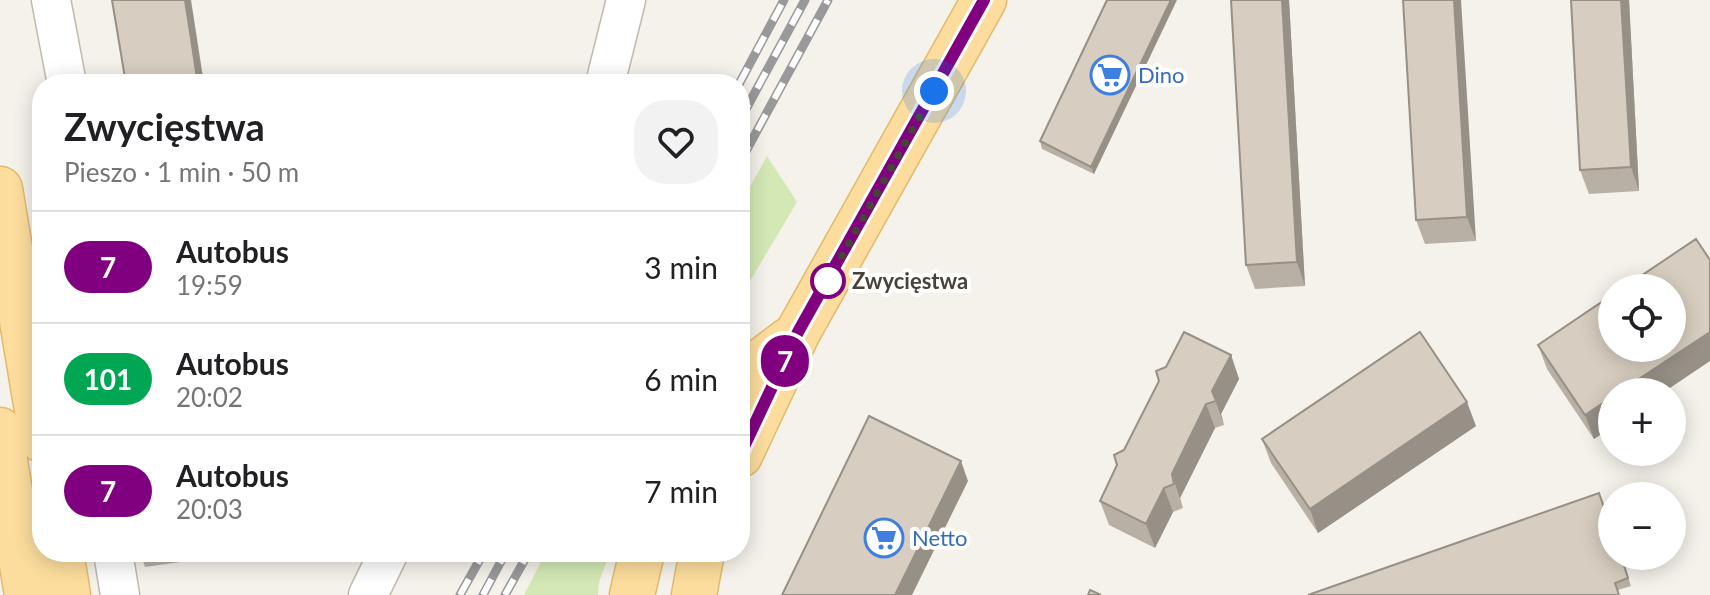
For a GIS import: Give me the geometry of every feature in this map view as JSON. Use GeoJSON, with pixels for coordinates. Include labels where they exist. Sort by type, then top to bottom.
{"type":"FeatureCollection","features":[{"type":"Feature","properties":{"kind":"main road"},"geometry":{"type":"LineString","coordinates":[[750,434],[798,332],[984,0]]}},
{"type":"Feature","properties":{"kind":"main road"},"geometry":{"type":"LineString","coordinates":[[0,189],[32,380]]}},
{"type":"Feature","properties":{"kind":"main road"},"geometry":{"type":"LineString","coordinates":[[750,369],[798,332]]}},
{"type":"Feature","properties":{"kind":"main road"},"geometry":{"type":"LineString","coordinates":[[0,430],[27,595]]}},
{"type":"Feature","properties":{"kind":"main road"},"geometry":{"type":"LineString","coordinates":[[63,562],[68,595]]}},
{"type":"Feature","properties":{"kind":"main road"},"geometry":{"type":"LineString","coordinates":[[632,595],[640,562]]}},
{"type":"Feature","properties":{"kind":"main road"},"geometry":{"type":"LineString","coordinates":[[694,595],[700,562]]}},
{"type":"Feature","properties":{"kind":"street"},"geometry":{"type":"LineString","coordinates":[[51,0],[65,74]]}},
{"type":"Feature","properties":{"kind":"street"},"geometry":{"type":"LineString","coordinates":[[608,74],[626,0]]}},
{"type":"Feature","properties":{"kind":"street"},"geometry":{"type":"LineString","coordinates":[[115,562],[120,595]]}},
{"type":"Feature","properties":{"kind":"street"},"geometry":{"type":"LineString","coordinates":[[368,595],[384,562]]}},
{"type":"Feature","properties":{"kind":"green space"},"geometry":{"type":"Polygon","coordinates":[[[767,156],[797,202],[750,281],[750,187],[767,156]]]}},
{"type":"Feature","properties":{"kind":"green space"},"geometry":{"type":"Polygon","coordinates":[[[541,562],[606,562],[598,595],[524,595],[541,562]]]}},
{"type":"Feature","properties":{"kind":"building"},"geometry":{"type":"Polygon","coordinates":[[[112,0],[185,0],[196,74],[124,74],[112,0]]]}},
{"type":"Feature","properties":{"kind":"building","name":"Dino"},"geometry":{"type":"Polygon","coordinates":[[[1107,0],[1171,0],[1091,167],[1040,141],[1107,0]]]}},
{"type":"Feature","properties":{"kind":"building"},"geometry":{"type":"Polygon","coordinates":[[[1231,0],[1282,0],[1297,262],[1246,265],[1231,0]]]}},
{"type":"Feature","properties":{"kind":"building"},"geometry":{"type":"Polygon","coordinates":[[[1403,0],[1454,0],[1467,217],[1416,220],[1403,0]]]}},
{"type":"Feature","properties":{"kind":"building"},"geometry":{"type":"Polygon","coordinates":[[[1571,0],[1621,0],[1631,167],[1580,170],[1571,0]]]}},
{"type":"Feature","properties":{"kind":"building"},"geometry":{"type":"Polygon","coordinates":[[[1696,239],[1710,260],[1710,332],[1686,348],[1686,274],[1644,274],[1696,239]]]}},
{"type":"Feature","properties":{"kind":"building"},"geometry":{"type":"Polygon","coordinates":[[[1598,304],[1598,362],[1664,362],[1640,378],[1598,378],[1598,406],[1585,415],[1538,345],[1598,304]]]}},
{"type":"Feature","properties":{"kind":"building"},"geometry":{"type":"Polygon","coordinates":[[[1184,332],[1231,355],[1212,391],[1216,401],[1206,404],[1172,474],[1174,484],[1164,488],[1146,524],[1100,501],[1117,465],[1114,455],[1124,450],[1159,381],[1156,371],[1166,367],[1184,332]]]}},
{"type":"Feature","properties":{"kind":"building"},"geometry":{"type":"Polygon","coordinates":[[[1420,332],[1467,402],[1310,509],[1262,439],[1420,332]]]}},
{"type":"Feature","properties":{"kind":"building","name":"Netto"},"geometry":{"type":"Polygon","coordinates":[[[869,416],[961,461],[895,595],[782,595],[869,416]]]}},
{"type":"Feature","properties":{"kind":"building"},"geometry":{"type":"Polygon","coordinates":[[[1598,493],[1598,570],[1625,570],[1628,578],[1615,583],[1619,595],[1308,595],[1598,493]]]}},
{"type":"Feature","properties":{"kind":"railway"},"geometry":{"type":"LineString","coordinates":[[744,74],[784,0]]}},
{"type":"Feature","properties":{"kind":"railway"},"geometry":{"type":"LineString","coordinates":[[750,102],[805,0]]}},
{"type":"Feature","properties":{"kind":"railway"},"geometry":{"type":"LineString","coordinates":[[750,144],[828,0]]}},
{"type":"Feature","properties":{"kind":"railway"},"geometry":{"type":"LineString","coordinates":[[460,595],[478,562]]}},
{"type":"Feature","properties":{"kind":"railway"},"geometry":{"type":"LineString","coordinates":[[483,595],[501,562]]}},
{"type":"Feature","properties":{"kind":"railway"},"geometry":{"type":"LineString","coordinates":[[505,595],[523,562]]}},
{"type":"Feature","properties":{"kind":"bus line","name":"7"},"geometry":{"type":"LineString","coordinates":[[750,434],[798,332],[984,0]]}},
{"type":"Feature","properties":{"kind":"place","name":"Dino"},"geometry":{"type":"Point","coordinates":[1110,75]}},
{"type":"Feature","properties":{"kind":"place","name":"Zwycięstwa"},"geometry":{"type":"Point","coordinates":[828,281]}},
{"type":"Feature","properties":{"kind":"place","name":"Netto"},"geometry":{"type":"Point","coordinates":[884,538]}},
{"type":"Feature","properties":{"kind":"route"},"geometry":{"type":"LineString","coordinates":[[828,281],[934,91]]}}]}
